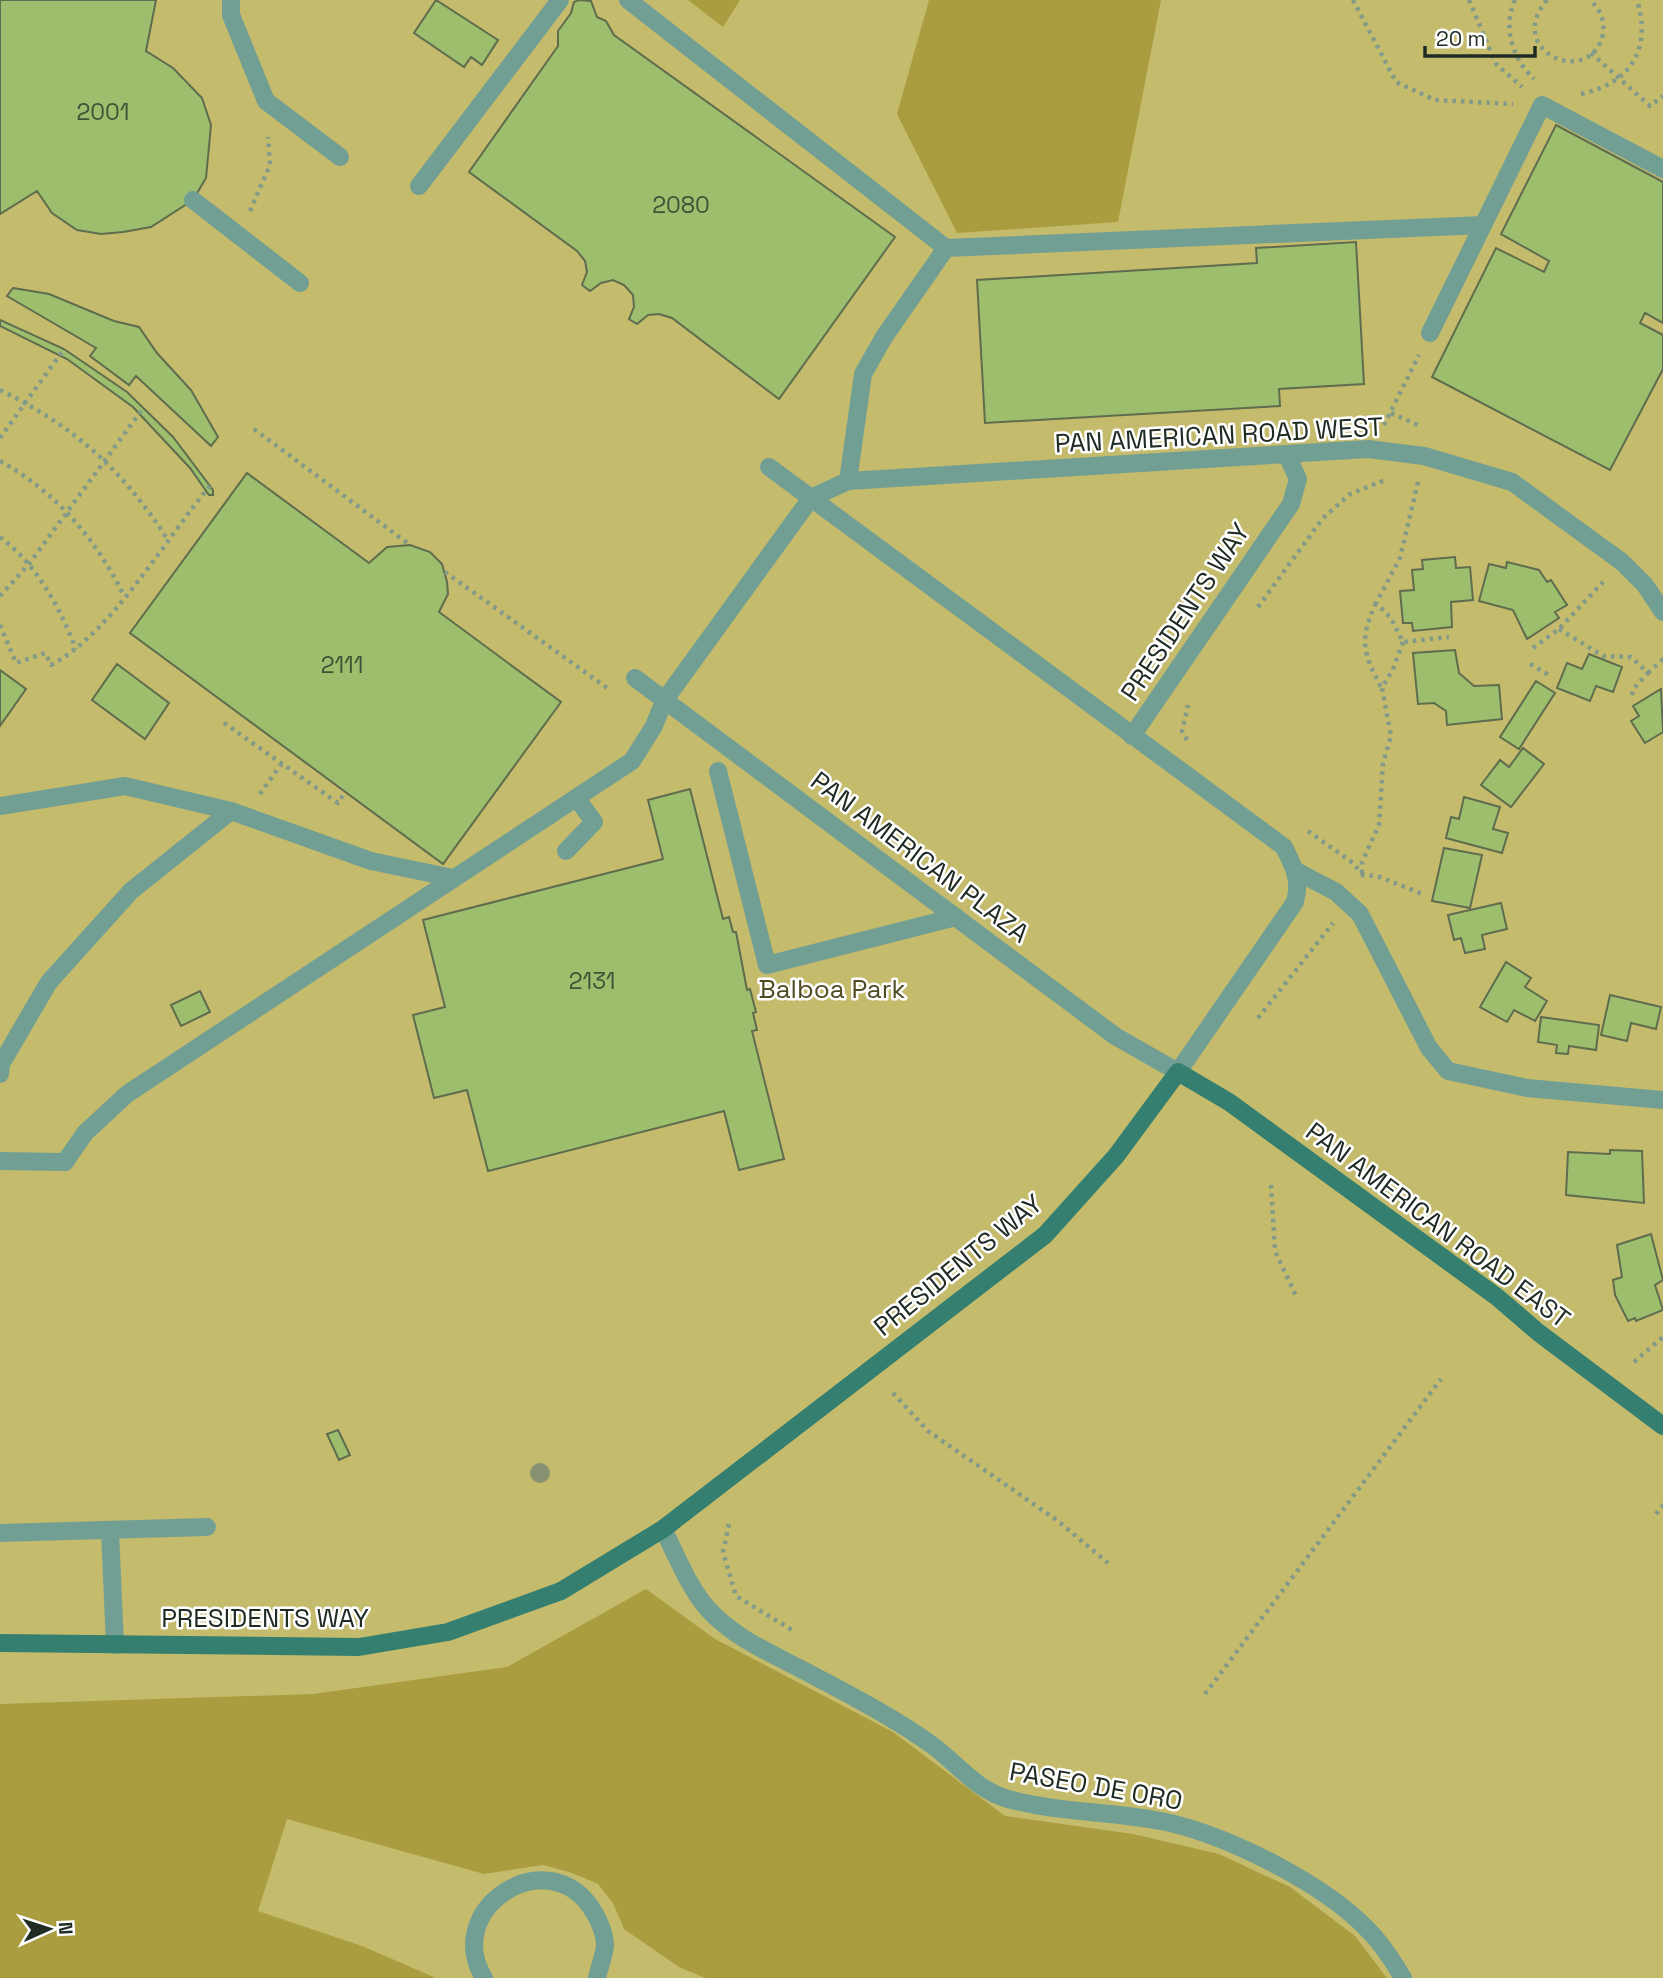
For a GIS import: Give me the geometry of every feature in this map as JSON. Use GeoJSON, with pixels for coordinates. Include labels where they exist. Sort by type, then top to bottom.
{"type":"FeatureCollection","features":[{"type":"Feature","properties":{"kind":"street"},"geometry":{"type":"LineString","coordinates":[[231,0],[232,15],[266,101],[340,157]]}},
{"type":"Feature","properties":{"kind":"street"},"geometry":{"type":"LineString","coordinates":[[419,186],[560,0]]}},
{"type":"Feature","properties":{"kind":"street"},"geometry":{"type":"LineString","coordinates":[[628,0],[946,248],[1483,225]]}},
{"type":"Feature","properties":{"kind":"street"},"geometry":{"type":"LineString","coordinates":[[1430,333],[1542,105],[1663,169]]}},
{"type":"Feature","properties":{"kind":"street"},"geometry":{"type":"LineString","coordinates":[[193,200],[300,283]]}},
{"type":"Feature","properties":{"kind":"street"},"geometry":{"type":"LineString","coordinates":[[848,481],[863,374],[884,337],[946,248]]}},
{"type":"Feature","properties":{"kind":"street","name":"PAN AMERICAN ROAD WEST"},"geometry":{"type":"LineString","coordinates":[[811,498],[848,481],[1368,449],[1424,456],[1512,481],[1622,562],[1662,606]]}},
{"type":"Feature","properties":{"kind":"street","name":"PRESIDENTS WAY"},"geometry":{"type":"LineString","coordinates":[[0,1643],[359,1647],[448,1632],[561,1591],[663,1529],[1045,1235],[1116,1156],[1178,1072],[1295,902],[1299,886],[1296,871],[1284,846],[1132,736],[1291,503],[1298,479],[1287,455]]}},
{"type":"Feature","properties":{"kind":"street"},"geometry":{"type":"LineString","coordinates":[[769,467],[1132,736]]}},
{"type":"Feature","properties":{"kind":"street"},"geometry":{"type":"LineString","coordinates":[[0,1161],[65,1162],[85,1133],[127,1094],[453,878],[578,800],[632,761],[654,726],[664,701],[811,498]]}},
{"type":"Feature","properties":{"kind":"street","name":"PAN AMERICAN PLAZA"},"geometry":{"type":"LineString","coordinates":[[635,678],[1115,1036],[1178,1072]]}},
{"type":"Feature","properties":{"kind":"street"},"geometry":{"type":"LineString","coordinates":[[718,771],[767,965],[956,917]]}},
{"type":"Feature","properties":{"kind":"street"},"geometry":{"type":"LineString","coordinates":[[0,806],[125,786],[231,811],[371,861],[453,878]]}},
{"type":"Feature","properties":{"kind":"street"},"geometry":{"type":"LineString","coordinates":[[566,851],[594,822],[578,800]]}},
{"type":"Feature","properties":{"kind":"street"},"geometry":{"type":"LineString","coordinates":[[0,1074],[1,1065],[49,982],[131,891],[231,811]]}},
{"type":"Feature","properties":{"kind":"street"},"geometry":{"type":"LineString","coordinates":[[1296,871],[1336,892],[1360,914],[1429,1048],[1448,1070],[1527,1088],[1663,1100]]}},
{"type":"Feature","properties":{"kind":"street","name":"PAN AMERICAN ROAD EAST"},"geometry":{"type":"LineString","coordinates":[[1178,1072],[1229,1102],[1497,1297],[1539,1333],[1663,1426]]}},
{"type":"Feature","properties":{"kind":"street"},"geometry":{"type":"LineString","coordinates":[[0,1533],[207,1527]]}},
{"type":"Feature","properties":{"kind":"street","name":"PASEO DE ORO"},"geometry":{"type":"LineString","coordinates":[[663,1529],[705,1606],[729,1629],[755,1647],[871,1706],[931,1745],[989,1792],[1027,1803],[1166,1822],[1211,1836],[1260,1857],[1300,1879],[1368,1928],[1403,1978]]}},
{"type":"Feature","properties":{"kind":"street"},"geometry":{"type":"LineString","coordinates":[[110,1531],[115,1645]]}},
{"type":"Feature","properties":{"kind":"street"},"geometry":{"type":"LineString","coordinates":[[484,1978],[476,1966],[474,1936],[479,1919],[492,1900],[507,1889],[540,1880],[563,1885],[584,1898],[600,1920],[605,1946],[597,1978]]}},
{"type":"Feature","properties":{"kind":"path"},"geometry":{"type":"LineString","coordinates":[[1353,0],[1395,82],[1435,100],[1542,105]]}},
{"type":"Feature","properties":{"kind":"path"},"geometry":{"type":"LineString","coordinates":[[1469,0],[1496,64],[1542,105]]}},
{"type":"Feature","properties":{"kind":"path"},"geometry":{"type":"LineString","coordinates":[[1515,0],[1509,26],[1512,48],[1522,67],[1538,83]]}},
{"type":"Feature","properties":{"kind":"path"},"geometry":{"type":"LineString","coordinates":[[1535,0],[1540,8]]}},
{"type":"Feature","properties":{"kind":"path"},"geometry":{"type":"LineString","coordinates":[[1547,0],[1540,8],[1535,29],[1542,49],[1560,61],[1572,62],[1591,53],[1599,45],[1603,21],[1591,0]]}},
{"type":"Feature","properties":{"kind":"path"},"geometry":{"type":"LineString","coordinates":[[1569,93],[1601,90],[1620,78],[1634,62],[1642,40],[1643,18],[1637,0]]}},
{"type":"Feature","properties":{"kind":"path"},"geometry":{"type":"LineString","coordinates":[[1591,53],[1650,106],[1663,96]]}},
{"type":"Feature","properties":{"kind":"path"},"geometry":{"type":"LineString","coordinates":[[237,233],[258,200],[270,165],[266,101]]}},
{"type":"Feature","properties":{"kind":"path"},"geometry":{"type":"LineString","coordinates":[[0,438],[65,349]]}},
{"type":"Feature","properties":{"kind":"path"},"geometry":{"type":"LineString","coordinates":[[1368,449],[1391,413],[1416,361]]}},
{"type":"Feature","properties":{"kind":"path"},"geometry":{"type":"LineString","coordinates":[[0,390],[26,402],[81,438],[105,459],[150,513],[168,540]]}},
{"type":"Feature","properties":{"kind":"path"},"geometry":{"type":"LineString","coordinates":[[0,596],[29,564],[144,407]]}},
{"type":"Feature","properties":{"kind":"path"},"geometry":{"type":"LineString","coordinates":[[254,429],[410,545]]}},
{"type":"Feature","properties":{"kind":"path"},"geometry":{"type":"LineString","coordinates":[[0,461],[25,475],[68,512],[93,542],[124,596]]}},
{"type":"Feature","properties":{"kind":"path"},"geometry":{"type":"LineString","coordinates":[[1409,478],[1419,477]]}},
{"type":"Feature","properties":{"kind":"path"},"geometry":{"type":"LineString","coordinates":[[1252,615],[1323,518],[1350,494],[1387,479]]}},
{"type":"Feature","properties":{"kind":"path"},"geometry":{"type":"LineString","coordinates":[[0,625],[16,663],[45,653],[51,665],[76,649],[124,596],[210,486]]}},
{"type":"Feature","properties":{"kind":"path"},"geometry":{"type":"LineString","coordinates":[[1362,874],[1362,862],[1379,825],[1383,763],[1391,736],[1382,688],[1364,648],[1364,628],[1399,558],[1415,492]]}},
{"type":"Feature","properties":{"kind":"path"},"geometry":{"type":"LineString","coordinates":[[0,537],[29,564],[64,617],[76,649]]}},
{"type":"Feature","properties":{"kind":"path"},"geometry":{"type":"LineString","coordinates":[[445,572],[611,691]]}},
{"type":"Feature","properties":{"kind":"path"},"geometry":{"type":"LineString","coordinates":[[1533,648],[1559,629],[1593,593]]}},
{"type":"Feature","properties":{"kind":"path"},"geometry":{"type":"LineString","coordinates":[[1376,603],[1391,618],[1403,642],[1393,669],[1382,688]]}},
{"type":"Feature","properties":{"kind":"path"},"geometry":{"type":"LineString","coordinates":[[1559,629],[1603,656],[1631,657],[1648,673]]}},
{"type":"Feature","properties":{"kind":"path"},"geometry":{"type":"LineString","coordinates":[[1403,642],[1449,637]]}},
{"type":"Feature","properties":{"kind":"path"},"geometry":{"type":"LineString","coordinates":[[1631,699],[1633,689],[1663,659]]}},
{"type":"Feature","properties":{"kind":"path"},"geometry":{"type":"LineString","coordinates":[[1530,664],[1549,675]]}},
{"type":"Feature","properties":{"kind":"path"},"geometry":{"type":"LineString","coordinates":[[1182,731],[1188,705],[1195,695]]}},
{"type":"Feature","properties":{"kind":"path"},"geometry":{"type":"LineString","coordinates":[[224,723],[338,803],[345,792]]}},
{"type":"Feature","properties":{"kind":"path"},"geometry":{"type":"LineString","coordinates":[[1271,1185],[1275,1251],[1296,1296]]}},
{"type":"Feature","properties":{"kind":"path"},"geometry":{"type":"LineString","coordinates":[[1633,1362],[1663,1337]]}},
{"type":"Feature","properties":{"kind":"path"},"geometry":{"type":"LineString","coordinates":[[1205,1694],[1441,1379]]}},
{"type":"Feature","properties":{"kind":"path"},"geometry":{"type":"LineString","coordinates":[[893,1393],[928,1430],[1058,1521],[1108,1563]]}},
{"type":"Feature","properties":{"kind":"path"},"geometry":{"type":"LineString","coordinates":[[1656,1514],[1663,1505]]}},
{"type":"Feature","properties":{"kind":"path"},"geometry":{"type":"LineString","coordinates":[[729,1524],[723,1552],[736,1596],[801,1636]]}},
{"type":"Feature","properties":{"kind":"green space","name":"Balboa Park"},"geometry":{"type":"Polygon","coordinates":[[[0,0],[1663,0],[1663,1978],[0,1978],[0,0]]]}},
{"type":"Feature","properties":{"kind":"shaded area"},"geometry":{"type":"Polygon","coordinates":[[[688,0],[740,0],[723,27],[688,0]]]}},
{"type":"Feature","properties":{"kind":"shaded area"},"geometry":{"type":"Polygon","coordinates":[[[929,0],[1161,0],[1118,222],[957,233],[897,114],[929,0]]]}},
{"type":"Feature","properties":{"kind":"shaded area"},"geometry":{"type":"Polygon","coordinates":[[[646,1589],[715,1639],[893,1732],[1005,1816],[1133,1834],[1219,1854],[1290,1887],[1355,1936],[1387,1978],[705,1978],[679,1967],[624,1929],[613,1903],[598,1884],[572,1873],[543,1865],[484,1874],[287,1819],[258,1911],[362,1946],[436,1978],[0,1978],[0,1704],[313,1694],[507,1667],[646,1589]]]}},
{"type":"Feature","properties":{"kind":"building"},"geometry":{"type":"Polygon","coordinates":[[[0,0],[156,0],[146,51],[173,68],[202,98],[211,125],[206,178],[193,200],[151,227],[101,234],[77,230],[52,213],[37,191],[0,214],[0,0]]]}},
{"type":"Feature","properties":{"kind":"building"},"geometry":{"type":"Polygon","coordinates":[[[436,0],[498,40],[482,65],[471,57],[464,67],[414,33],[436,0]]]}},
{"type":"Feature","properties":{"kind":"building"},"geometry":{"type":"Polygon","coordinates":[[[591,1],[597,17],[606,21],[614,35],[895,237],[779,399],[672,318],[659,314],[648,315],[637,324],[629,319],[634,307],[633,295],[624,285],[613,280],[601,283],[590,291],[582,285],[587,272],[585,261],[577,251],[469,172],[558,46],[558,31],[571,13],[574,2],[591,1]]]}},
{"type":"Feature","properties":{"kind":"building"},"geometry":{"type":"Polygon","coordinates":[[[1556,125],[1663,182],[1663,323],[1645,313],[1640,323],[1663,335],[1663,369],[1610,470],[1432,377],[1496,248],[1544,272],[1549,261],[1501,234],[1556,125]]]}},
{"type":"Feature","properties":{"kind":"building"},"geometry":{"type":"Polygon","coordinates":[[[1356,242],[1364,384],[1279,389],[1280,406],[985,423],[977,280],[1257,263],[1256,248],[1356,242]]]}},
{"type":"Feature","properties":{"kind":"building"},"geometry":{"type":"Polygon","coordinates":[[[13,288],[49,294],[114,321],[139,327],[157,353],[191,390],[218,437],[211,446],[136,376],[129,385],[90,356],[96,348],[7,296],[13,288]]]}},
{"type":"Feature","properties":{"kind":"building"},"geometry":{"type":"Polygon","coordinates":[[[0,320],[64,349],[127,392],[173,437],[213,490],[213,495],[209,495],[190,468],[133,407],[67,359],[0,326],[0,320]]]}},
{"type":"Feature","properties":{"kind":"building"},"geometry":{"type":"Polygon","coordinates":[[[247,473],[369,563],[387,547],[410,545],[430,552],[442,564],[447,582],[448,594],[439,612],[561,702],[443,864],[130,633],[247,473]]]}},
{"type":"Feature","properties":{"kind":"building"},"geometry":{"type":"Polygon","coordinates":[[[1455,557],[1456,568],[1470,567],[1473,600],[1451,602],[1452,627],[1413,631],[1412,623],[1403,623],[1400,591],[1414,590],[1412,570],[1423,569],[1422,560],[1455,557]]]}},
{"type":"Feature","properties":{"kind":"building"},"geometry":{"type":"Polygon","coordinates":[[[1507,562],[1539,570],[1547,582],[1551,580],[1567,605],[1555,612],[1559,618],[1527,639],[1513,610],[1479,601],[1489,564],[1506,568],[1507,562]]]}},
{"type":"Feature","properties":{"kind":"building"},"geometry":{"type":"Polygon","coordinates":[[[1455,650],[1459,673],[1474,686],[1499,685],[1502,719],[1447,725],[1446,711],[1434,703],[1418,704],[1413,653],[1455,650]]]}},
{"type":"Feature","properties":{"kind":"building"},"geometry":{"type":"Polygon","coordinates":[[[1589,654],[1622,667],[1613,692],[1596,686],[1590,701],[1557,688],[1567,663],[1582,669],[1589,654]]]}},
{"type":"Feature","properties":{"kind":"building"},"geometry":{"type":"Polygon","coordinates":[[[117,664],[169,703],[145,739],[92,700],[117,664]]]}},
{"type":"Feature","properties":{"kind":"building"},"geometry":{"type":"Polygon","coordinates":[[[0,670],[26,689],[0,726],[0,670]]]}},
{"type":"Feature","properties":{"kind":"building"},"geometry":{"type":"Polygon","coordinates":[[[1536,681],[1555,693],[1519,749],[1500,737],[1536,681]]]}},
{"type":"Feature","properties":{"kind":"building"},"geometry":{"type":"Polygon","coordinates":[[[1661,689],[1663,732],[1645,743],[1631,721],[1639,716],[1633,706],[1661,689]]]}},
{"type":"Feature","properties":{"kind":"building"},"geometry":{"type":"Polygon","coordinates":[[[1523,748],[1544,764],[1511,807],[1481,785],[1500,760],[1509,767],[1523,748]]]}},
{"type":"Feature","properties":{"kind":"building"},"geometry":{"type":"Polygon","coordinates":[[[690,789],[723,919],[729,917],[733,932],[736,932],[747,990],[750,989],[756,1012],[753,1013],[757,1030],[752,1031],[784,1159],[739,1170],[724,1111],[488,1171],[467,1090],[434,1098],[413,1015],[445,1007],[423,920],[663,859],[648,800],[690,789]]]}},
{"type":"Feature","properties":{"kind":"building"},"geometry":{"type":"Polygon","coordinates":[[[1464,797],[1500,807],[1493,829],[1508,833],[1502,853],[1446,838],[1451,817],[1459,819],[1464,797]]]}},
{"type":"Feature","properties":{"kind":"building"},"geometry":{"type":"Polygon","coordinates":[[[1444,848],[1482,855],[1470,908],[1432,901],[1444,848]]]}},
{"type":"Feature","properties":{"kind":"building"},"geometry":{"type":"Polygon","coordinates":[[[1501,903],[1507,929],[1482,935],[1485,949],[1465,953],[1461,938],[1454,940],[1448,915],[1501,903]]]}},
{"type":"Feature","properties":{"kind":"building"},"geometry":{"type":"Polygon","coordinates":[[[1506,962],[1531,978],[1525,987],[1547,1001],[1535,1021],[1514,1010],[1507,1022],[1480,1007],[1506,962]]]}},
{"type":"Feature","properties":{"kind":"building"},"geometry":{"type":"Polygon","coordinates":[[[200,991],[210,1012],[181,1026],[171,1005],[200,991]]]}},
{"type":"Feature","properties":{"kind":"building"},"geometry":{"type":"Polygon","coordinates":[[[1610,995],[1661,1007],[1656,1029],[1631,1023],[1627,1041],[1601,1035],[1610,995]]]}},
{"type":"Feature","properties":{"kind":"building"},"geometry":{"type":"Polygon","coordinates":[[[1541,1017],[1599,1025],[1596,1050],[1569,1046],[1568,1054],[1556,1053],[1557,1045],[1538,1042],[1541,1017]]]}},
{"type":"Feature","properties":{"kind":"building"},"geometry":{"type":"Polygon","coordinates":[[[1610,1150],[1642,1151],[1644,1203],[1566,1195],[1568,1152],[1610,1154],[1610,1150]]]}},
{"type":"Feature","properties":{"kind":"building"},"geometry":{"type":"Polygon","coordinates":[[[1651,1234],[1663,1280],[1655,1285],[1663,1310],[1636,1321],[1635,1318],[1628,1321],[1615,1295],[1613,1280],[1622,1277],[1617,1245],[1651,1234]]]}},
{"type":"Feature","properties":{"kind":"building"},"geometry":{"type":"Polygon","coordinates":[[[338,1430],[350,1455],[339,1460],[327,1434],[338,1430]]]}}]}
